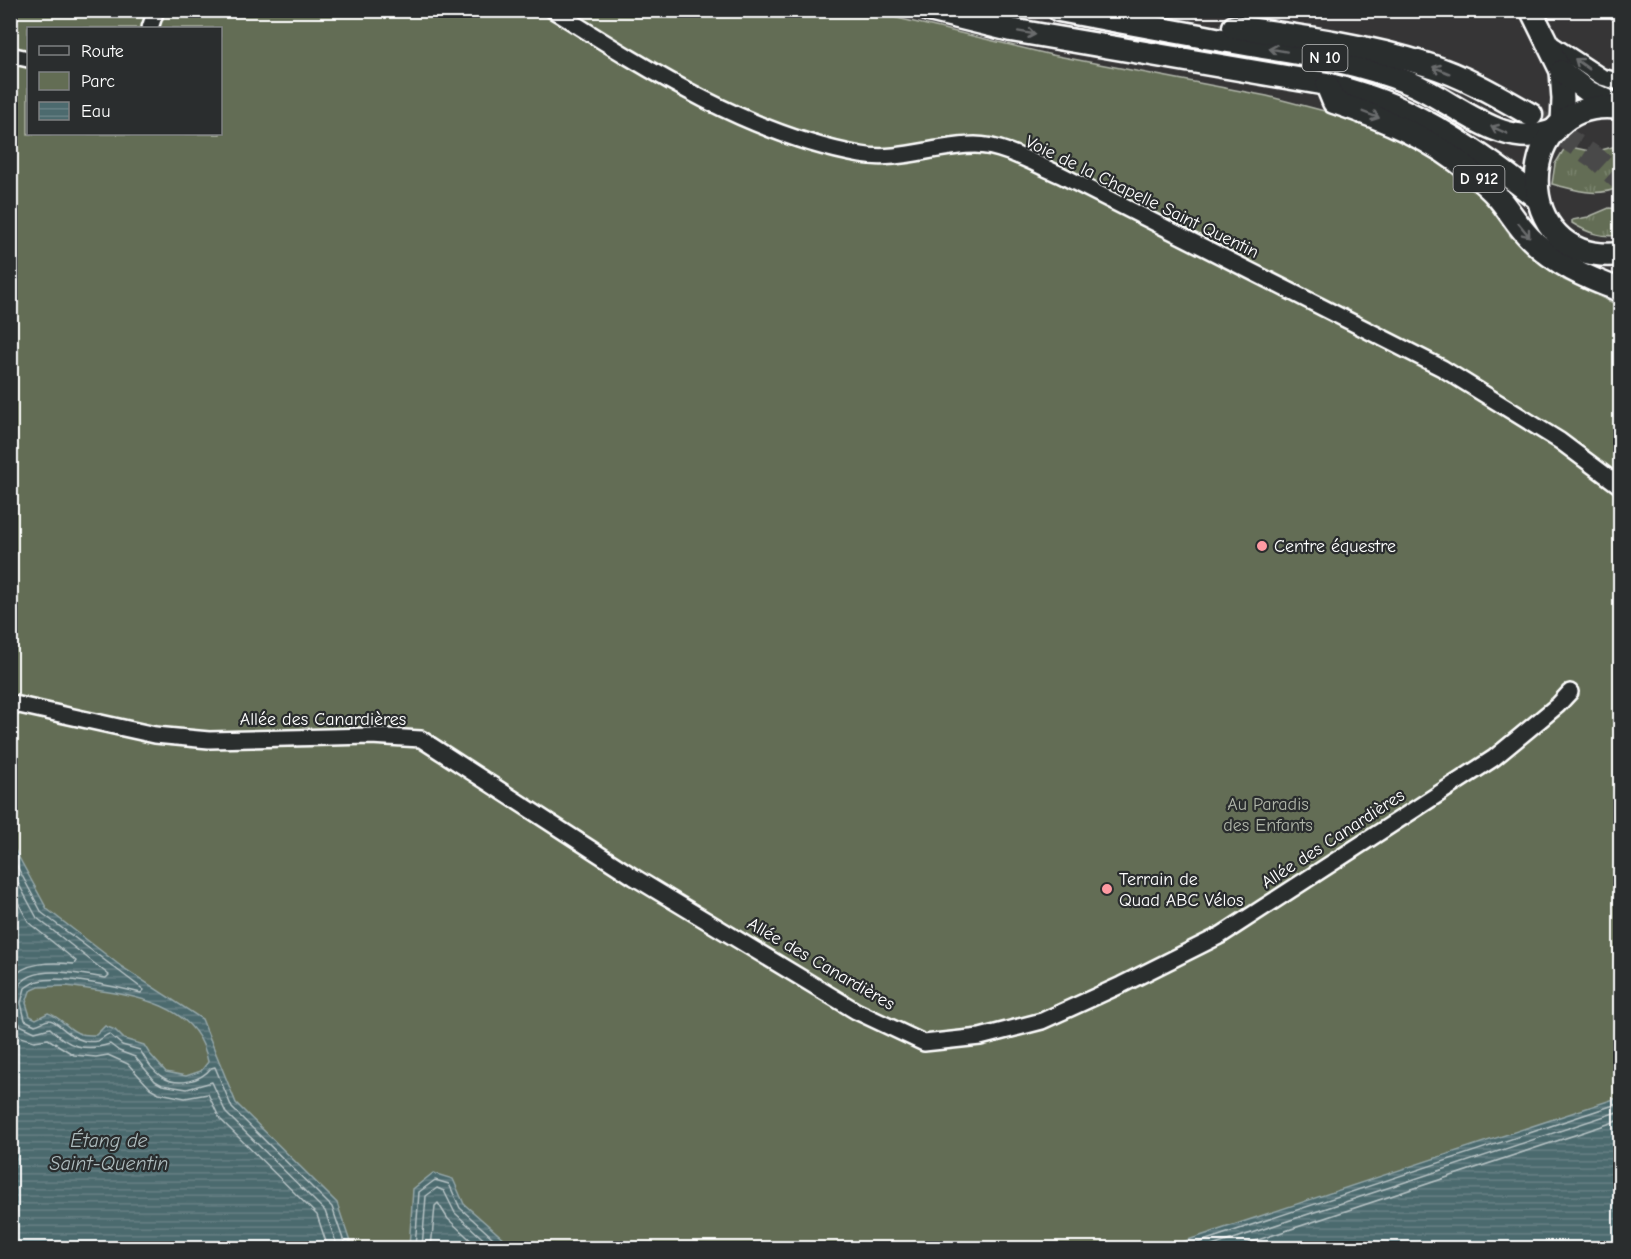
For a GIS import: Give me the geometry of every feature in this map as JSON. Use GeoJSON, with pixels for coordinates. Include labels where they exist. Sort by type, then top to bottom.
{"type":"FeatureCollection","features":[{"type":"Feature","properties":{"kind":"main road","name":"N 10"},"geometry":{"type":"LineString","coordinates":[[929,10],[1011,30],[1327,84]]}},
{"type":"Feature","properties":{"kind":"main road","name":"N 10"},"geometry":{"type":"LineString","coordinates":[[1069,12],[1346,62],[1411,83],[1503,134],[1540,137],[1586,110],[1599,107],[1620,107]]}},
{"type":"Feature","properties":{"kind":"main road"},"geometry":{"type":"LineString","coordinates":[[1069,12],[1134,14],[1291,34],[1344,44],[1428,65],[1474,83],[1531,115]]}},
{"type":"Feature","properties":{"kind":"main road"},"geometry":{"type":"LineString","coordinates":[[1327,84],[1365,95],[1406,112],[1483,155],[1538,198]]}},
{"type":"Feature","properties":{"kind":"main road","name":"D 912"},"geometry":{"type":"LineString","coordinates":[[1327,84],[1334,102],[1386,121],[1428,142],[1470,170],[1495,194],[1529,237],[1562,264],[1585,277],[1620,290]]}},
{"type":"Feature","properties":{"kind":"main road"},"geometry":{"type":"LineString","coordinates":[[1558,127],[1544,145],[1535,180],[1538,198],[1549,223],[1568,242],[1593,252],[1606,255],[1620,254]]}},
{"type":"Feature","properties":{"kind":"street"},"geometry":{"type":"LineString","coordinates":[[150,27],[156,10]]}},
{"type":"Feature","properties":{"kind":"street","name":"Voie de la Chapelle Saint Quentin"},"geometry":{"type":"LineString","coordinates":[[553,10],[688,92],[776,131],[864,156],[890,156],[977,145],[1004,151],[1060,175],[1442,368],[1560,441],[1620,486]]}},
{"type":"Feature","properties":{"kind":"street"},"geometry":{"type":"LineString","coordinates":[[1531,10],[1562,71],[1563,99],[1558,127]]}},
{"type":"Feature","properties":{"kind":"street"},"geometry":{"type":"LineString","coordinates":[[1617,10],[1620,14]]}},
{"type":"Feature","properties":{"kind":"street"},"geometry":{"type":"LineString","coordinates":[[1547,41],[1602,77],[1620,82]]}},
{"type":"Feature","properties":{"kind":"street"},"geometry":{"type":"LineString","coordinates":[[10,55],[27,59]]}},
{"type":"Feature","properties":{"kind":"street"},"geometry":{"type":"LineString","coordinates":[[1562,71],[1584,88],[1620,107]]}},
{"type":"Feature","properties":{"kind":"street","name":"Allée des Canardières"},"geometry":{"type":"LineString","coordinates":[[10,703],[155,735],[209,740],[371,736],[421,739],[634,877],[856,1011],[924,1043],[980,1037],[1042,1021],[1221,935],[1494,758],[1558,705],[1570,692]]}},
{"type":"Feature","properties":{"kind":"green space","name":"Au Paradis des Enfants"},"geometry":{"type":"Polygon","coordinates":[[[10,11],[868,11],[1052,55],[1267,96],[1374,124],[1468,176],[1511,237],[1564,280],[1620,306],[1620,1248],[11,1248],[10,11]]]}},
{"type":"Feature","properties":{"kind":"green space"},"geometry":{"type":"Polygon","coordinates":[[[1620,145],[1620,187],[1595,192],[1552,184],[1555,164],[1566,146],[1594,152],[1620,145]]]}},
{"type":"Feature","properties":{"kind":"green space"},"geometry":{"type":"Polygon","coordinates":[[[1609,208],[1620,209],[1620,235],[1595,234],[1572,223],[1572,220],[1588,217],[1609,208]]]}},
{"type":"Feature","properties":{"kind":"water","name":"Étang de Saint-Quentin"},"geometry":{"type":"Polygon","coordinates":[[[10,841],[47,909],[122,967],[202,1019],[236,1103],[337,1203],[352,1248],[11,1248],[10,841]],[[67,986],[39,987],[30,991],[26,1003],[30,1016],[36,1019],[48,1013],[72,1030],[83,1034],[96,1035],[105,1026],[115,1030],[124,1039],[144,1045],[166,1072],[186,1076],[201,1071],[208,1062],[201,1040],[189,1024],[172,1011],[132,996],[67,986]]]}},
{"type":"Feature","properties":{"kind":"water"},"geometry":{"type":"Polygon","coordinates":[[[1620,1097],[1620,1248],[1165,1248],[1191,1239],[1620,1097]]]}},
{"type":"Feature","properties":{"kind":"water"},"geometry":{"type":"Polygon","coordinates":[[[433,1173],[453,1179],[464,1204],[514,1248],[409,1248],[413,1189],[433,1173]]]}},
{"type":"Feature","properties":{"kind":"tunnel"},"geometry":{"type":"LineString","coordinates":[[1531,115],[1597,159],[1620,180]]}},
{"type":"Feature","properties":{"kind":"place","name":"Centre équestre"},"geometry":{"type":"Point","coordinates":[1262,546]}},
{"type":"Feature","properties":{"kind":"place","name":"Terrain de Quad ABC Vélos"},"geometry":{"type":"Point","coordinates":[1107,889]}}]}
